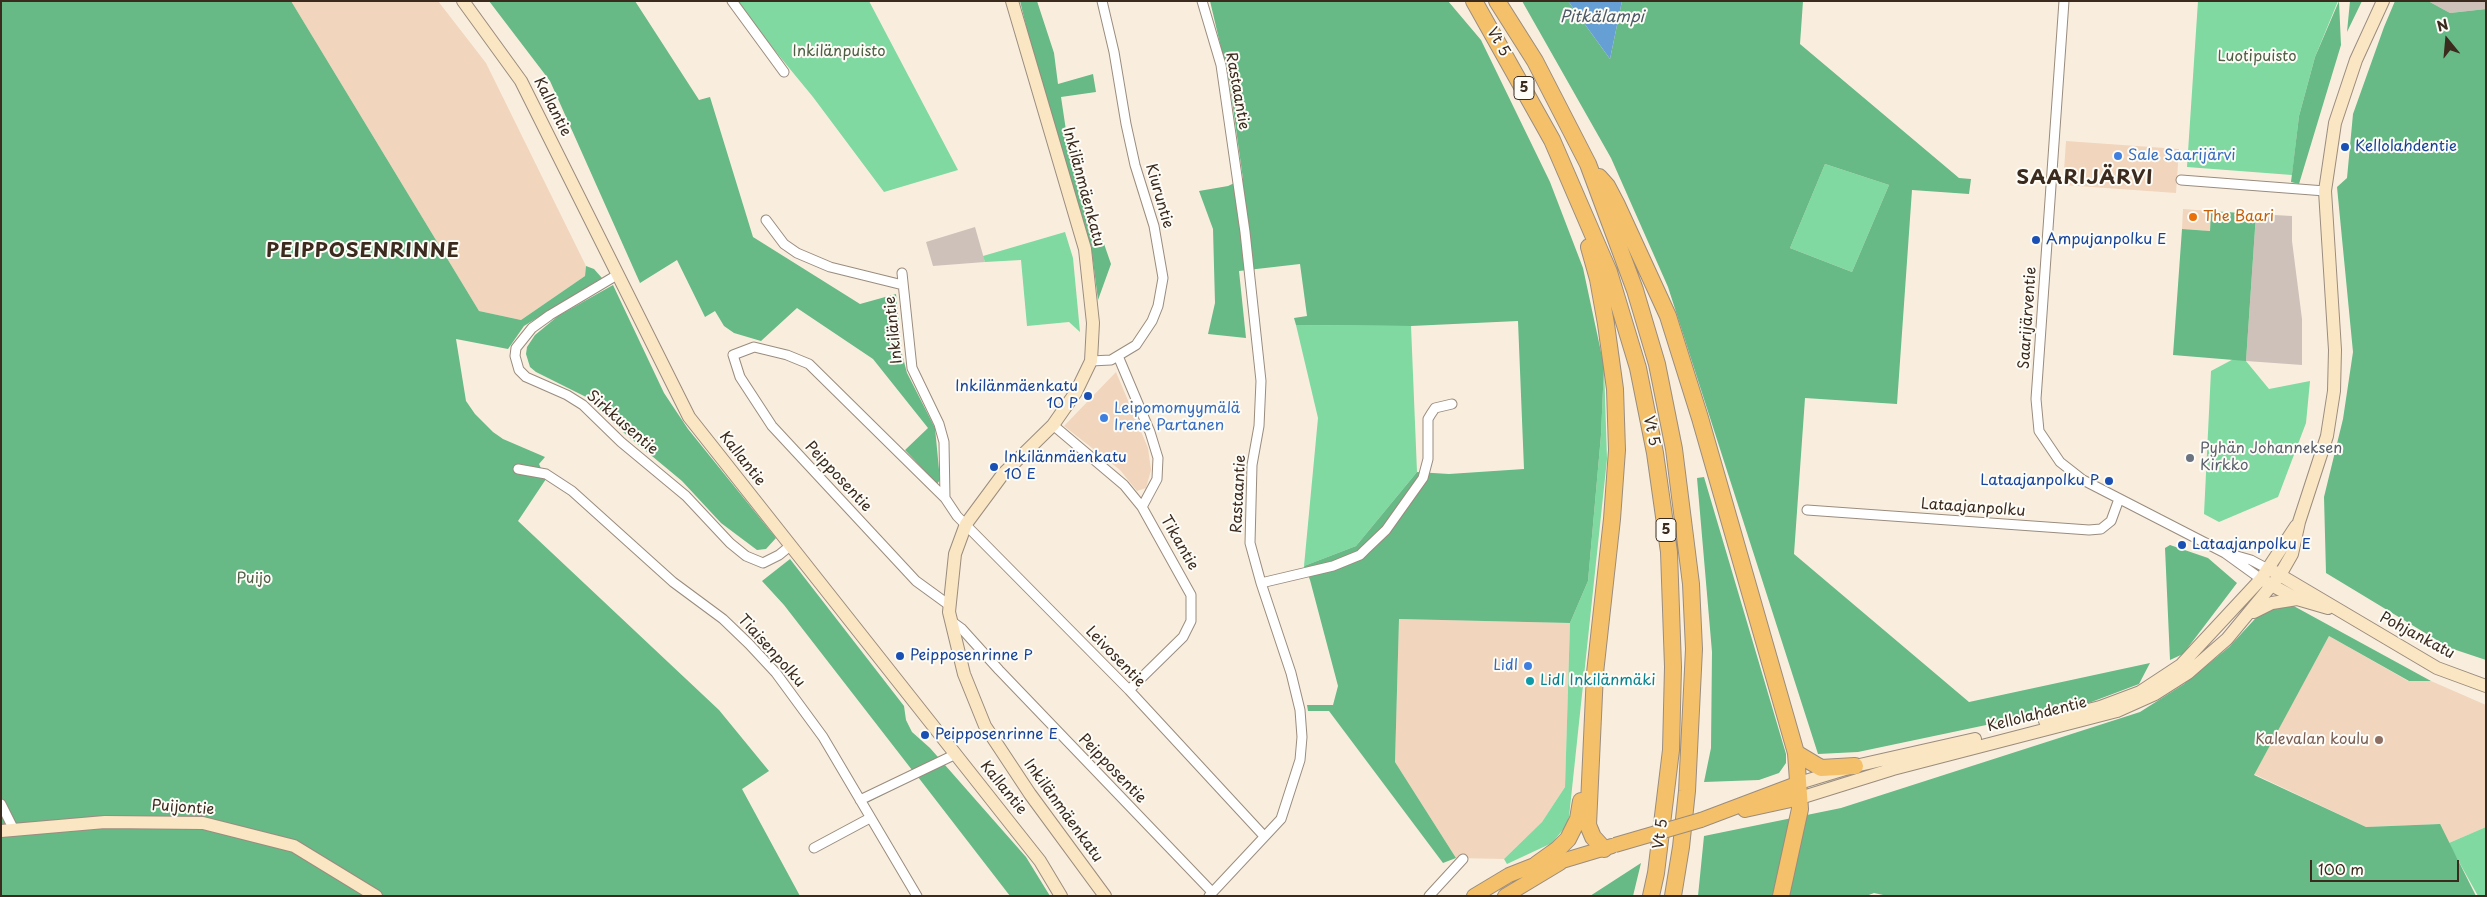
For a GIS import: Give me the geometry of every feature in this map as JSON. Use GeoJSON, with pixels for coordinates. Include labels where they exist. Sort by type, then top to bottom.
{"type":"FeatureCollection","features":[{"type":"Feature","properties":{"kind":"highway","name":"Vt 5"},"geometry":{"type":"LineString","coordinates":[[1474,1],[1552,140],[1609,272],[1638,368],[1655,453],[1669,552],[1674,667],[1671,750],[1656,873],[1651,896]]}},
{"type":"Feature","properties":{"kind":"highway","name":"Vt 5"},"geometry":{"type":"LineString","coordinates":[[1497,1],[1535,61],[1588,164],[1635,290],[1657,364],[1674,449],[1692,584],[1694,648],[1688,776],[1675,891]]}},
{"type":"Feature","properties":{"kind":"highway"},"geometry":{"type":"LineString","coordinates":[[1588,164],[1607,186],[1668,316],[1700,418],[1796,753],[1800,809],[1781,896]]}},
{"type":"Feature","properties":{"kind":"highway"},"geometry":{"type":"LineString","coordinates":[[1569,177],[1598,280],[1615,389],[1616,460],[1612,519],[1595,673],[1588,825],[1593,838],[1610,847]]}},
{"type":"Feature","properties":{"kind":"highway"},"geometry":{"type":"LineString","coordinates":[[1537,864],[1558,849],[1568,839],[1578,819],[1590,687],[1595,673]]}},
{"type":"Feature","properties":{"kind":"highway"},"geometry":{"type":"LineString","coordinates":[[1796,753],[1821,768],[1855,766]]}},
{"type":"Feature","properties":{"kind":"main road","name":"Kallantie"},"geometry":{"type":"LineString","coordinates":[[463,1],[520,81],[689,417],[1040,861],[1061,896]]}},
{"type":"Feature","properties":{"kind":"main road","name":"Inkilänmäenkatu"},"geometry":{"type":"LineString","coordinates":[[1012,1],[1085,249],[1093,322],[1091,360],[1076,392],[1053,425],[1003,474],[966,524],[955,554],[949,605],[964,674],[985,726],[1030,794],[1104,896]]}},
{"type":"Feature","properties":{"kind":"main road","name":"Kellolahdentie"},"geometry":{"type":"LineString","coordinates":[[1474,896],[1509,875],[1537,864],[1562,861],[1800,791],[1902,767],[2117,711],[2155,694],[2188,673],[2227,639],[2250,614],[2299,522],[2327,436],[2334,391],[2335,350],[2325,191],[2335,123],[2356,60],[2383,1]]}},
{"type":"Feature","properties":{"kind":"main road","name":"Kellolahdentie"},"geometry":{"type":"LineString","coordinates":[[1800,791],[1855,766],[2100,707],[2140,692],[2181,665],[2270,577]]}},
{"type":"Feature","properties":{"kind":"main road","name":"Pohjankatu"},"geometry":{"type":"LineString","coordinates":[[2270,577],[2297,599],[2335,610]]}},
{"type":"Feature","properties":{"kind":"main road","name":"Pohjankatu"},"geometry":{"type":"LineString","coordinates":[[2270,577],[2335,610],[2437,668],[2486,686]]}},
{"type":"Feature","properties":{"kind":"main road"},"geometry":{"type":"LineString","coordinates":[[2250,614],[2272,602],[2297,599]]}},
{"type":"Feature","properties":{"kind":"main road","name":"Puijontie"},"geometry":{"type":"LineString","coordinates":[[8,830],[105,822],[203,823],[294,846],[376,896]]}},
{"type":"Feature","properties":{"kind":"main road","name":"Kellolahdentie"},"geometry":{"type":"LineString","coordinates":[[1505,896],[1562,861]]}},
{"type":"Feature","properties":{"kind":"street"},"geometry":{"type":"LineString","coordinates":[[732,1],[784,72]]}},
{"type":"Feature","properties":{"kind":"street","name":"Kiuruntie"},"geometry":{"type":"LineString","coordinates":[[1091,360],[1104,361],[1118,356],[1136,345],[1152,321],[1158,306],[1163,278],[1154,226],[1128,132],[1114,52],[1102,1]]}},
{"type":"Feature","properties":{"kind":"street","name":"Rastaantie"},"geometry":{"type":"LineString","coordinates":[[1202,1],[1221,65],[1244,223],[1261,381],[1259,426],[1252,465],[1249,520],[1250,543],[1261,583],[1291,673],[1300,710],[1302,737],[1300,760],[1281,819],[1211,894]]}},
{"type":"Feature","properties":{"kind":"street","name":"Saarijärventie"},"geometry":{"type":"LineString","coordinates":[[2064,1],[2036,399],[2039,431],[2060,462],[2084,480],[2225,553],[2251,560],[2270,577]]}},
{"type":"Feature","properties":{"kind":"street"},"geometry":{"type":"LineString","coordinates":[[2181,180],[2325,191]]}},
{"type":"Feature","properties":{"kind":"street"},"geometry":{"type":"LineString","coordinates":[[766,220],[784,244],[797,253],[830,267],[903,285]]}},
{"type":"Feature","properties":{"kind":"street","name":"Inkiläntie"},"geometry":{"type":"LineString","coordinates":[[902,273],[912,368],[938,424],[944,442],[945,498]]}},
{"type":"Feature","properties":{"kind":"street","name":"Sirkkusentie"},"geometry":{"type":"LineString","coordinates":[[617,275],[550,315],[532,328],[516,348],[515,356],[519,370],[526,377],[567,395],[583,405],[621,442],[686,496],[746,556],[763,563],[790,546]]}},
{"type":"Feature","properties":{"kind":"street","name":"Leivosentie"},"geometry":{"type":"LineString","coordinates":[[738,352],[754,347],[787,355],[810,364],[945,498],[952,510],[1129,690],[1264,836]]}},
{"type":"Feature","properties":{"kind":"street","name":"Peipposentie"},"geometry":{"type":"LineString","coordinates":[[738,352],[733,355],[740,377],[772,426],[916,581],[949,605]]}},
{"type":"Feature","properties":{"kind":"street"},"geometry":{"type":"LineString","coordinates":[[1118,356],[1150,432],[1158,458],[1157,479],[1142,507]]}},
{"type":"Feature","properties":{"kind":"street"},"geometry":{"type":"LineString","coordinates":[[1261,583],[1333,566],[1360,555],[1386,530],[1423,478],[1428,459],[1428,419],[1435,408],[1452,404]]}},
{"type":"Feature","properties":{"kind":"street","name":"Tikantie"},"geometry":{"type":"LineString","coordinates":[[1053,425],[1124,485],[1142,507],[1191,595],[1191,621],[1183,638],[1129,690]]}},
{"type":"Feature","properties":{"kind":"street","name":"Tiaisenpolku"},"geometry":{"type":"LineString","coordinates":[[518,469],[546,474],[572,491],[673,582],[723,619],[776,673],[823,737],[917,896]]}},
{"type":"Feature","properties":{"kind":"street","name":"Lataajanpolku"},"geometry":{"type":"LineString","coordinates":[[1807,510],[2090,530],[2101,528],[2111,521],[2119,499]]}},
{"type":"Feature","properties":{"kind":"street","name":"Peipposentie"},"geometry":{"type":"LineString","coordinates":[[951,621],[967,634],[1211,894]]}},
{"type":"Feature","properties":{"kind":"street"},"geometry":{"type":"LineString","coordinates":[[860,800],[956,754]]}},
{"type":"Feature","properties":{"kind":"street"},"geometry":{"type":"LineString","coordinates":[[1,804],[8,830]]}},
{"type":"Feature","properties":{"kind":"street"},"geometry":{"type":"LineString","coordinates":[[814,848],[870,818]]}},
{"type":"Feature","properties":{"kind":"street"},"geometry":{"type":"LineString","coordinates":[[1429,896],[1463,859]]}},
{"type":"Feature","properties":{"kind":"shaded area"},"geometry":{"type":"Polygon","coordinates":[[[291,1],[438,1],[486,63],[586,266],[585,276],[521,320],[479,311],[291,1]]]}},
{"type":"Feature","properties":{"kind":"shaded area"},"geometry":{"type":"Polygon","coordinates":[[[2428,1],[2486,1],[2486,9],[2450,13],[2428,1]]]}},
{"type":"Feature","properties":{"kind":"shaded area"},"geometry":{"type":"Polygon","coordinates":[[[2066,141],[2179,149],[2176,193],[2063,185],[2066,141]]]}},
{"type":"Feature","properties":{"kind":"shaded area"},"geometry":{"type":"Polygon","coordinates":[[[2183,209],[2211,211],[2210,231],[2182,229],[2183,209]]]}},
{"type":"Feature","properties":{"kind":"shaded area"},"geometry":{"type":"Polygon","coordinates":[[[2256,214],[2292,216],[2292,241],[2302,319],[2302,365],[2246,361],[2256,214]]]}},
{"type":"Feature","properties":{"kind":"shaded area"},"geometry":{"type":"Polygon","coordinates":[[[975,227],[985,262],[933,266],[926,242],[975,227]]]}},
{"type":"Feature","properties":{"kind":"shaded area"},"geometry":{"type":"Polygon","coordinates":[[[1116,372],[1148,448],[1151,470],[1146,488],[1137,491],[1120,470],[1064,426],[1116,372]]]}},
{"type":"Feature","properties":{"kind":"shaded area"},"geometry":{"type":"Polygon","coordinates":[[[1399,619],[1570,623],[1565,787],[1542,822],[1504,859],[1456,858],[1395,762],[1399,619]]]}},
{"type":"Feature","properties":{"kind":"shaded area","name":"Kalevalan koulu"},"geometry":{"type":"Polygon","coordinates":[[[2329,636],[2408,681],[2431,681],[2486,705],[2486,827],[2449,843],[2439,824],[2366,827],[2254,774],[2329,636]]]}},
{"type":"Feature","properties":{"kind":"green space","name":"Puijo"},"geometry":{"type":"Polygon","coordinates":[[[1,1],[291,1],[479,311],[521,320],[585,276],[586,266],[594,269],[602,278],[524,326],[508,349],[456,339],[466,401],[475,414],[493,432],[503,439],[545,457],[539,464],[546,479],[518,521],[719,710],[769,771],[742,789],[800,896],[1,896],[1,1]]]}},
{"type":"Feature","properties":{"kind":"green space"},"geometry":{"type":"Polygon","coordinates":[[[489,1],[635,1],[699,100],[710,97],[753,237],[860,304],[896,294],[902,354],[907,373],[935,428],[940,480],[937,484],[905,450],[928,428],[873,359],[797,308],[761,341],[734,333],[724,326],[715,311],[705,317],[677,260],[640,283],[550,81],[489,1]]]}},
{"type":"Feature","properties":{"kind":"green space","name":"Inkilänpuisto"},"geometry":{"type":"Polygon","coordinates":[[[734,1],[869,1],[958,170],[884,192],[813,97],[734,1]]]}},
{"type":"Feature","properties":{"kind":"green space"},"geometry":{"type":"Polygon","coordinates":[[[1020,1],[1037,1],[1054,53],[1058,84],[1093,74],[1096,92],[1061,97],[1067,137],[1111,264],[1098,300],[1092,253],[1034,58],[1020,1]]]}},
{"type":"Feature","properties":{"kind":"green space"},"geometry":{"type":"Polygon","coordinates":[[[1210,1],[1448,1],[1481,40],[1550,182],[1583,268],[1604,366],[1601,435],[1588,581],[1570,623],[1399,619],[1395,762],[1456,858],[1443,863],[1329,711],[1308,711],[1307,705],[1333,705],[1338,686],[1310,580],[1304,566],[1356,546],[1417,472],[1449,474],[1524,469],[1518,321],[1411,326],[1296,325],[1294,318],[1307,316],[1300,264],[1239,271],[1246,338],[1208,334],[1215,303],[1213,229],[1199,191],[1228,186],[1243,179],[1230,86],[1210,1]]]}},
{"type":"Feature","properties":{"kind":"green space"},"geometry":{"type":"Polygon","coordinates":[[[1522,1],[1568,1],[1610,59],[1622,1],[1803,1],[1800,44],[1959,178],[1971,179],[1969,194],[1912,190],[1897,404],[1805,398],[1794,554],[1969,702],[2150,663],[2139,684],[2086,704],[1858,752],[1818,754],[1668,287],[1611,158],[1522,1]],[[1825,164],[1790,248],[1852,272],[1889,185],[1825,164]]]}},
{"type":"Feature","properties":{"kind":"green space","name":"Luotipuisto"},"geometry":{"type":"Polygon","coordinates":[[[2198,1],[2338,1],[2315,57],[2299,116],[2292,175],[2187,167],[2198,1]]]}},
{"type":"Feature","properties":{"kind":"green space"},"geometry":{"type":"Polygon","coordinates":[[[2339,1],[2341,45],[2299,184],[2291,182],[2299,116],[2315,57],[2339,1]]]}},
{"type":"Feature","properties":{"kind":"green space"},"geometry":{"type":"Polygon","coordinates":[[[2350,1],[2362,1],[2347,32],[2350,1]]]}},
{"type":"Feature","properties":{"kind":"green space"},"geometry":{"type":"Polygon","coordinates":[[[2395,1],[2428,1],[2450,13],[2486,9],[2486,660],[2450,648],[2326,573],[2324,497],[2343,419],[2353,352],[2337,187],[2347,178],[2353,114],[2395,1]]]}},
{"type":"Feature","properties":{"kind":"green space"},"geometry":{"type":"Polygon","coordinates":[[[1825,164],[1889,185],[1852,272],[1790,248],[1825,164]]]}},
{"type":"Feature","properties":{"kind":"green space"},"geometry":{"type":"Polygon","coordinates":[[[2211,211],[2256,214],[2246,361],[2173,355],[2182,229],[2210,231],[2211,211]]]}},
{"type":"Feature","properties":{"kind":"green space"},"geometry":{"type":"Polygon","coordinates":[[[1065,232],[1073,258],[1080,332],[1069,322],[1027,326],[1021,260],[985,262],[983,256],[1065,232]]]}},
{"type":"Feature","properties":{"kind":"green space"},"geometry":{"type":"Polygon","coordinates":[[[613,285],[664,393],[688,429],[776,538],[766,549],[757,550],[721,523],[682,481],[623,432],[588,398],[536,372],[530,367],[526,354],[527,347],[535,335],[558,316],[613,285]]]}},
{"type":"Feature","properties":{"kind":"green space"},"geometry":{"type":"Polygon","coordinates":[[[1296,325],[1411,326],[1417,472],[1356,546],[1304,566],[1318,418],[1296,325]]]}},
{"type":"Feature","properties":{"kind":"green space"},"geometry":{"type":"Polygon","coordinates":[[[2241,355],[2269,389],[2310,381],[2306,423],[2278,497],[2219,522],[2204,514],[2211,371],[2241,355]]]}},
{"type":"Feature","properties":{"kind":"green space"},"geometry":{"type":"Polygon","coordinates":[[[1604,366],[1607,459],[1569,817],[1566,826],[1552,843],[1507,864],[1504,859],[1542,822],[1565,787],[1570,623],[1588,581],[1601,435],[1604,366]]]}},
{"type":"Feature","properties":{"kind":"green space"},"geometry":{"type":"Polygon","coordinates":[[[1704,477],[1786,754],[1786,763],[1779,773],[1759,780],[1704,782],[1711,748],[1712,652],[1697,478],[1704,477]]]}},
{"type":"Feature","properties":{"kind":"green space"},"geometry":{"type":"Polygon","coordinates":[[[2170,545],[2208,558],[2237,583],[2183,654],[2170,660],[2165,548],[2170,545]]]}},
{"type":"Feature","properties":{"kind":"green space"},"geometry":{"type":"Polygon","coordinates":[[[790,559],[904,706],[906,720],[912,732],[930,748],[1026,857],[1050,896],[1010,896],[918,777],[867,803],[863,795],[912,770],[784,605],[762,581],[790,559]]]}},
{"type":"Feature","properties":{"kind":"green space"},"geometry":{"type":"Polygon","coordinates":[[[2290,604],[2431,681],[2409,681],[2329,636],[2254,775],[2366,827],[2440,824],[2476,896],[1888,896],[1874,893],[1866,896],[1698,896],[1704,836],[1841,808],[2140,712],[2184,684],[2229,647],[2265,608],[2290,604]]]}},
{"type":"Feature","properties":{"kind":"green space"},"geometry":{"type":"Polygon","coordinates":[[[2440,824],[2449,843],[2486,827],[2486,896],[2478,896],[2453,851],[2363,896],[2275,896],[2440,824]]]}},
{"type":"Feature","properties":{"kind":"green space"},"geometry":{"type":"Polygon","coordinates":[[[1641,863],[1633,896],[1590,896],[1641,863]]]}},
{"type":"Feature","properties":{"kind":"water","name":"Pitkälampi"},"geometry":{"type":"Polygon","coordinates":[[[1568,1],[1622,1],[1610,59],[1568,1]]]}},
{"type":"Feature","properties":{"kind":"place","name":"Kellolahdentie"},"geometry":{"type":"Point","coordinates":[2345,147]}},
{"type":"Feature","properties":{"kind":"place","name":"Sale Saarijärvi"},"geometry":{"type":"Point","coordinates":[2118,156]}},
{"type":"Feature","properties":{"kind":"place","name":"The Baari"},"geometry":{"type":"Point","coordinates":[2193,217]}},
{"type":"Feature","properties":{"kind":"place","name":"Ampujanpolku E"},"geometry":{"type":"Point","coordinates":[2036,240]}},
{"type":"Feature","properties":{"kind":"place","name":"Inkilänmäenkatu 10 P"},"geometry":{"type":"Point","coordinates":[1088,396]}},
{"type":"Feature","properties":{"kind":"place","name":"Leipomomyymälä Irene Partanen"},"geometry":{"type":"Point","coordinates":[1104,418]}},
{"type":"Feature","properties":{"kind":"place","name":"Pyhän Johanneksen Kirkko"},"geometry":{"type":"Point","coordinates":[2190,458]}},
{"type":"Feature","properties":{"kind":"place","name":"Inkilänmäenkatu 10 E"},"geometry":{"type":"Point","coordinates":[994,467]}},
{"type":"Feature","properties":{"kind":"place","name":"Lataajanpolku P"},"geometry":{"type":"Point","coordinates":[2109,481]}},
{"type":"Feature","properties":{"kind":"place","name":"Lataajanpolku E"},"geometry":{"type":"Point","coordinates":[2182,545]}},
{"type":"Feature","properties":{"kind":"place","name":"Peipposenrinne P"},"geometry":{"type":"Point","coordinates":[900,656]}},
{"type":"Feature","properties":{"kind":"place","name":"Lidl"},"geometry":{"type":"Point","coordinates":[1528,666]}},
{"type":"Feature","properties":{"kind":"place","name":"Lidl Inkilänmäki"},"geometry":{"type":"Point","coordinates":[1530,681]}},
{"type":"Feature","properties":{"kind":"place","name":"Peipposenrinne E"},"geometry":{"type":"Point","coordinates":[925,735]}},
{"type":"Feature","properties":{"kind":"place","name":"Kalevalan koulu"},"geometry":{"type":"Point","coordinates":[2379,740]}},
{"type":"Feature","properties":{"kind":"district","name":"SAARIJÄRVI"},"geometry":{"type":"Point","coordinates":[2085,178]}},
{"type":"Feature","properties":{"kind":"district","name":"PEIPPOSENRINNE"},"geometry":{"type":"Point","coordinates":[363,251]}}]}
